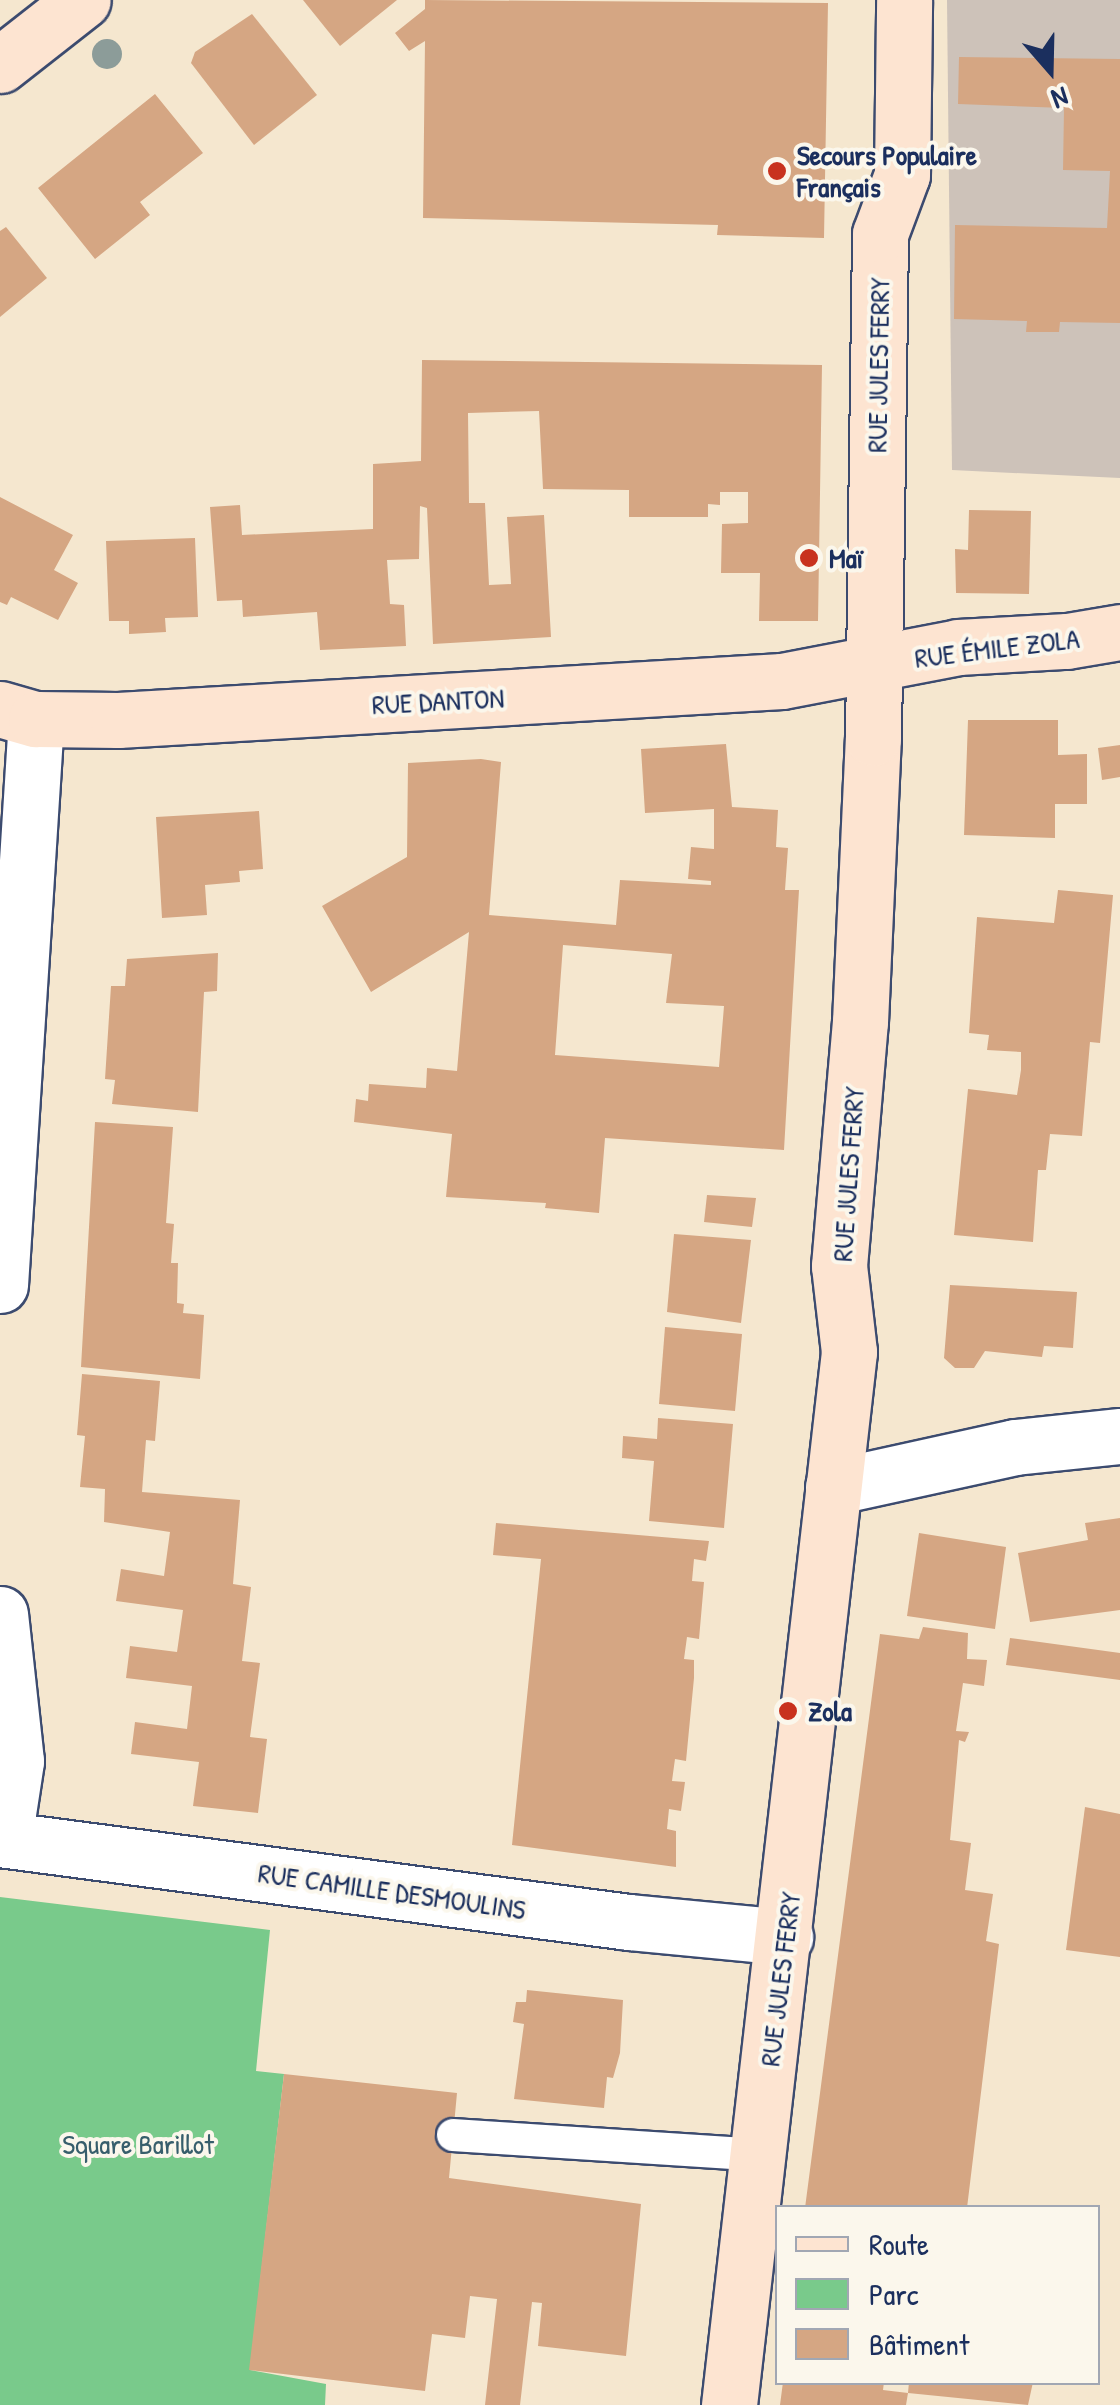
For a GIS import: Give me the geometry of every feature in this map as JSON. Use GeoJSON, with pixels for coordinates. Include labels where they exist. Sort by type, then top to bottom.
{"type":"FeatureCollection","features":[{"type":"Feature","properties":{"kind":"street"},"geometry":{"type":"LineString","coordinates":[[0,66],[83,0]]}},
{"type":"Feature","properties":{"kind":"street","name":"RUE JULES FERRY"},"geometry":{"type":"LineString","coordinates":[[729,2405],[849,1352],[838,1266],[860,1022],[875,664],[880,234],[902,175],[904,0]]}},
{"type":"Feature","properties":{"kind":"street","name":"RUE ÉMILE ZOLA"},"geometry":{"type":"LineString","coordinates":[[875,664],[958,647],[1067,641],[1120,632]]}},
{"type":"Feature","properties":{"kind":"street","name":"RUE DANTON"},"geometry":{"type":"LineString","coordinates":[[18,714],[118,720],[763,682],[875,664]]}},
{"type":"Feature","properties":{"kind":"street"},"geometry":{"type":"LineString","coordinates":[[0,1285],[18,714]]}},
{"type":"Feature","properties":{"kind":"street"},"geometry":{"type":"LineString","coordinates":[[833,1486],[1015,1447],[1120,1436]]}},
{"type":"Feature","properties":{"kind":"street"},"geometry":{"type":"LineString","coordinates":[[0,1614],[16,1761],[2,1839]]}},
{"type":"Feature","properties":{"kind":"street","name":"RUE CAMILLE DESMOULINS"},"geometry":{"type":"LineString","coordinates":[[2,1839],[629,1922],[785,1937]]}},
{"type":"Feature","properties":{"kind":"lane"},"geometry":{"type":"LineString","coordinates":[[453,2135],[759,2154]]}},
{"type":"Feature","properties":{"kind":"shaded area"},"geometry":{"type":"Polygon","coordinates":[[[947,0],[1120,0],[1120,478],[952,470],[947,0]]]}},
{"type":"Feature","properties":{"kind":"green space","name":"Square Barillot"},"geometry":{"type":"Polygon","coordinates":[[[0,1897],[270,1930],[256,2071],[284,2074],[250,2370],[326,2384],[325,2405],[0,2405],[0,1897]]]}},
{"type":"Feature","properties":{"kind":"building"},"geometry":{"type":"Polygon","coordinates":[[[303,0],[397,0],[340,46],[303,0]]]}},
{"type":"Feature","properties":{"kind":"building"},"geometry":{"type":"Polygon","coordinates":[[[425,0],[828,3],[824,238],[717,235],[718,225],[423,218],[425,41],[409,51],[395,33],[425,9],[425,0]]]}},
{"type":"Feature","properties":{"kind":"building"},"geometry":{"type":"Polygon","coordinates":[[[252,14],[317,95],[254,145],[191,63],[195,52],[252,14]]]}},
{"type":"Feature","properties":{"kind":"building"},"geometry":{"type":"Polygon","coordinates":[[[959,57],[1120,59],[1120,323],[1060,322],[1059,332],[1026,332],[1027,321],[954,319],[955,225],[1107,228],[1110,171],[1063,170],[1064,108],[958,104],[959,57]]]}},
{"type":"Feature","properties":{"kind":"building"},"geometry":{"type":"Polygon","coordinates":[[[155,94],[203,153],[140,202],[150,215],[95,259],[38,188],[155,94]]]}},
{"type":"Feature","properties":{"kind":"building"},"geometry":{"type":"Polygon","coordinates":[[[6,227],[47,278],[0,317],[0,231],[6,227]]]}},
{"type":"Feature","properties":{"kind":"building"},"geometry":{"type":"Polygon","coordinates":[[[422,360],[822,365],[818,621],[759,621],[760,573],[721,573],[722,524],[748,523],[748,492],[720,492],[720,505],[708,504],[708,517],[629,517],[629,490],[543,489],[539,411],[468,413],[469,503],[485,503],[489,585],[511,584],[507,517],[544,515],[551,637],[433,644],[427,508],[420,506],[419,559],[387,560],[390,604],[404,605],[406,646],[320,650],[317,612],[243,617],[242,600],[217,601],[210,507],[240,505],[242,535],[373,529],[373,464],[421,461],[422,360]]]}},
{"type":"Feature","properties":{"kind":"building"},"geometry":{"type":"Polygon","coordinates":[[[0,497],[73,535],[54,570],[78,583],[58,620],[11,597],[7,605],[0,602],[0,497]]]}},
{"type":"Feature","properties":{"kind":"building"},"geometry":{"type":"Polygon","coordinates":[[[969,510],[1031,511],[1029,594],[956,593],[955,549],[968,550],[969,510]]]}},
{"type":"Feature","properties":{"kind":"building"},"geometry":{"type":"Polygon","coordinates":[[[195,538],[198,617],[165,618],[166,632],[129,634],[129,621],[109,621],[106,541],[195,538]]]}},
{"type":"Feature","properties":{"kind":"building"},"geometry":{"type":"Polygon","coordinates":[[[968,720],[1058,720],[1058,755],[1087,754],[1087,804],[1055,804],[1055,838],[964,835],[968,720]]]}},
{"type":"Feature","properties":{"kind":"building"},"geometry":{"type":"Polygon","coordinates":[[[726,744],[732,807],[778,810],[776,847],[788,848],[785,890],[799,890],[784,1150],[605,1138],[599,1213],[545,1208],[546,1203],[446,1197],[452,1134],[354,1122],[356,1099],[368,1101],[369,1084],[426,1088],[427,1068],[457,1071],[469,932],[371,992],[322,906],[407,857],[408,763],[481,759],[501,762],[489,915],[616,925],[620,880],[711,885],[711,881],[688,879],[691,847],[714,849],[714,809],[645,813],[641,749],[726,744]],[[563,945],[555,1055],[719,1067],[724,1006],[666,1003],[672,954],[563,945]]]}},
{"type":"Feature","properties":{"kind":"building"},"geometry":{"type":"Polygon","coordinates":[[[1120,745],[1120,777],[1102,780],[1098,748],[1120,745]]]}},
{"type":"Feature","properties":{"kind":"building"},"geometry":{"type":"Polygon","coordinates":[[[259,811],[263,869],[239,871],[240,882],[205,885],[207,915],[162,918],[156,817],[259,811]]]}},
{"type":"Feature","properties":{"kind":"building"},"geometry":{"type":"Polygon","coordinates":[[[1058,890],[1113,895],[1100,1043],[1090,1042],[1082,1136],[1050,1134],[1046,1170],[1038,1170],[1033,1242],[954,1235],[968,1089],[1017,1095],[1021,1070],[1021,1052],[987,1050],[989,1035],[969,1033],[977,917],[1054,923],[1058,890]]]}},
{"type":"Feature","properties":{"kind":"building"},"geometry":{"type":"Polygon","coordinates":[[[218,953],[217,991],[204,992],[198,1112],[112,1104],[115,1080],[105,1079],[111,986],[125,986],[127,959],[218,953]]]}},
{"type":"Feature","properties":{"kind":"building"},"geometry":{"type":"Polygon","coordinates":[[[95,1122],[173,1127],[166,1223],[174,1224],[171,1263],[178,1263],[177,1303],[184,1304],[183,1313],[204,1315],[200,1379],[81,1367],[95,1122]]]}},
{"type":"Feature","properties":{"kind":"building"},"geometry":{"type":"Polygon","coordinates":[[[707,1195],[756,1198],[752,1227],[704,1222],[707,1195]]]}},
{"type":"Feature","properties":{"kind":"building"},"geometry":{"type":"Polygon","coordinates":[[[674,1234],[751,1240],[741,1323],[667,1312],[674,1234]]]}},
{"type":"Feature","properties":{"kind":"building"},"geometry":{"type":"Polygon","coordinates":[[[950,1285],[1077,1292],[1073,1348],[1044,1346],[1042,1357],[985,1351],[974,1368],[955,1368],[944,1358],[950,1285]]]}},
{"type":"Feature","properties":{"kind":"building"},"geometry":{"type":"Polygon","coordinates":[[[665,1327],[742,1334],[735,1411],[659,1404],[665,1327]]]}},
{"type":"Feature","properties":{"kind":"building"},"geometry":{"type":"Polygon","coordinates":[[[82,1374],[160,1381],[155,1441],[146,1440],[142,1492],[240,1500],[233,1584],[251,1587],[242,1661],[260,1663],[250,1737],[267,1739],[258,1813],[193,1806],[199,1762],[131,1754],[135,1722],[187,1729],[192,1686],[126,1678],[130,1646],[177,1652],[183,1610],[116,1601],[121,1569],[164,1576],[170,1532],[104,1522],[105,1489],[80,1487],[85,1436],[77,1435],[82,1374]]]}},
{"type":"Feature","properties":{"kind":"building"},"geometry":{"type":"Polygon","coordinates":[[[658,1418],[733,1424],[724,1528],[649,1521],[654,1461],[622,1458],[623,1436],[657,1439],[658,1418]]]}},
{"type":"Feature","properties":{"kind":"building"},"geometry":{"type":"Polygon","coordinates":[[[1120,1518],[1120,1610],[1030,1622],[1018,1553],[1088,1540],[1085,1523],[1120,1518]]]}},
{"type":"Feature","properties":{"kind":"building"},"geometry":{"type":"Polygon","coordinates":[[[496,1523],[709,1541],[706,1561],[694,1559],[692,1581],[704,1582],[699,1639],[687,1637],[684,1659],[694,1660],[694,1678],[686,1761],[675,1759],[672,1781],[685,1782],[681,1811],[669,1809],[667,1829],[676,1831],[676,1867],[512,1845],[541,1559],[493,1555],[496,1523]]]}},
{"type":"Feature","properties":{"kind":"building"},"geometry":{"type":"Polygon","coordinates":[[[919,1533],[1006,1547],[995,1629],[907,1616],[919,1533]]]}},
{"type":"Feature","properties":{"kind":"building"},"geometry":{"type":"Polygon","coordinates":[[[923,1627],[968,1633],[967,1659],[987,1660],[984,1686],[963,1683],[956,1731],[969,1732],[965,1742],[959,1740],[950,1840],[971,1843],[965,1890],[993,1894],[986,1941],[999,1944],[967,2205],[805,2205],[880,1634],[919,1639],[923,1627]]]}},
{"type":"Feature","properties":{"kind":"building"},"geometry":{"type":"Polygon","coordinates":[[[1010,1638],[1120,1653],[1120,1680],[1006,1665],[1010,1638]]]}},
{"type":"Feature","properties":{"kind":"building"},"geometry":{"type":"Polygon","coordinates":[[[1085,1807],[1120,1814],[1120,1957],[1066,1950],[1085,1807]]]}},
{"type":"Feature","properties":{"kind":"building"},"geometry":{"type":"Polygon","coordinates":[[[527,1990],[623,2000],[620,2053],[613,2078],[607,2077],[604,2108],[514,2099],[524,2024],[513,2022],[516,2002],[526,2002],[527,1990]]]}},
{"type":"Feature","properties":{"kind":"building"},"geometry":{"type":"Polygon","coordinates":[[[284,2074],[457,2093],[449,2178],[641,2204],[626,2356],[538,2346],[542,2303],[532,2302],[520,2405],[485,2405],[497,2299],[470,2296],[465,2338],[432,2334],[425,2391],[249,2370],[284,2074]]]}},
{"type":"Feature","properties":{"kind":"building"},"geometry":{"type":"Polygon","coordinates":[[[783,2385],[884,2385],[883,2390],[908,2393],[906,2405],[780,2405],[783,2385]]]}},
{"type":"Feature","properties":{"kind":"building"},"geometry":{"type":"Polygon","coordinates":[[[909,2385],[1032,2385],[1028,2405],[908,2393],[909,2385]]]}},
{"type":"Feature","properties":{"kind":"place","name":"Secours Populaire Français"},"geometry":{"type":"Point","coordinates":[777,171]}},
{"type":"Feature","properties":{"kind":"place","name":"Maï"},"geometry":{"type":"Point","coordinates":[809,558]}},
{"type":"Feature","properties":{"kind":"place","name":"Zola"},"geometry":{"type":"Point","coordinates":[788,1711]}}]}
